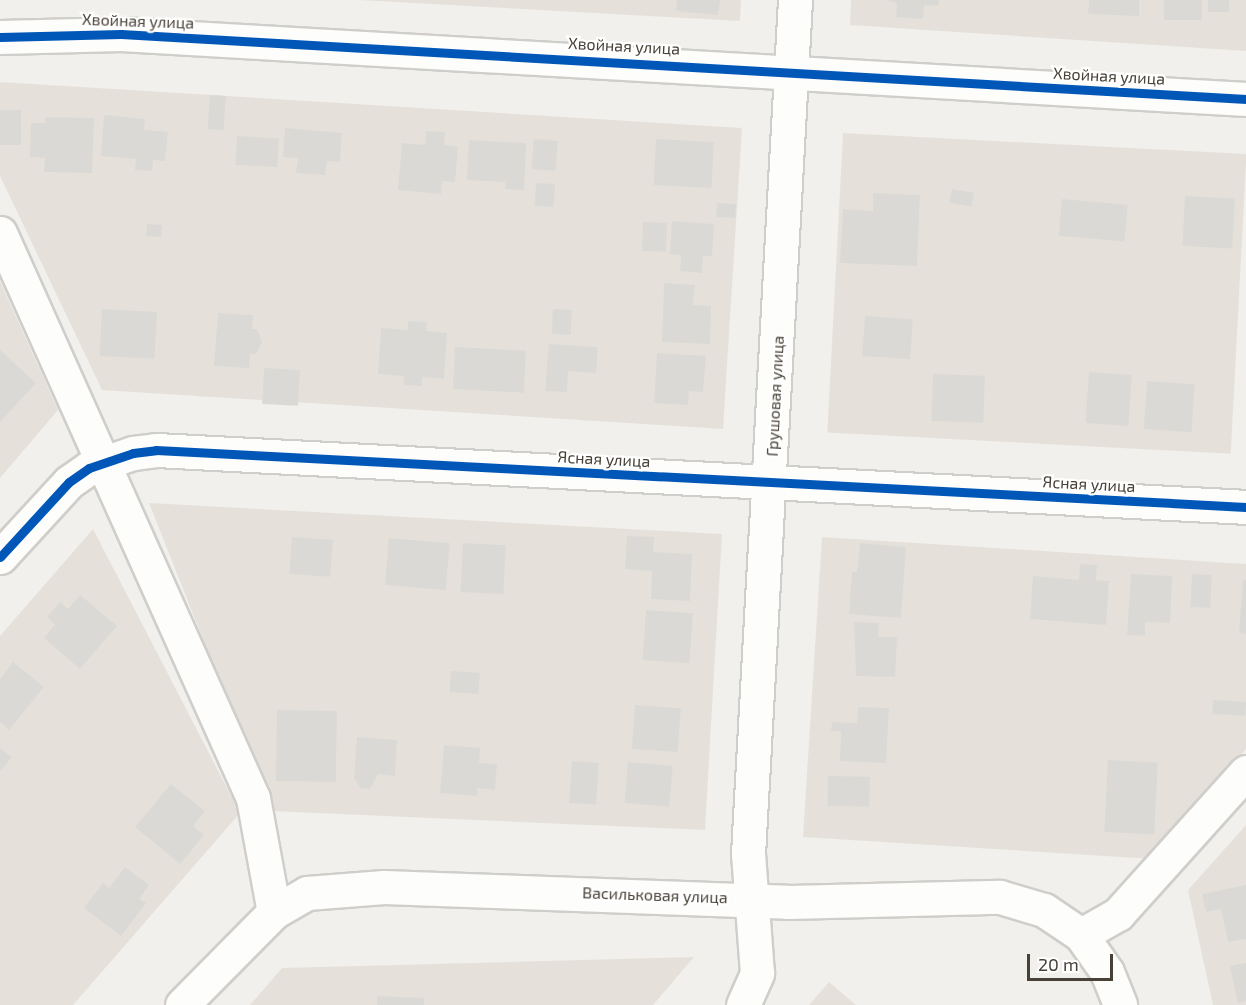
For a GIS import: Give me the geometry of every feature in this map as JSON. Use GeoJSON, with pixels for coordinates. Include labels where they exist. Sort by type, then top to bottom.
{"type":"FeatureCollection","features":[{"type":"Feature","properties":{"kind":"street","name":"Грушовая улица"},"geometry":{"type":"LineString","coordinates":[[743,1005],[757,973],[748,854],[770,482],[789,71],[795,0]]}},
{"type":"Feature","properties":{"kind":"street","name":"Хвойная улица"},"geometry":{"type":"LineString","coordinates":[[0,36],[121,34],[1246,99]]}},
{"type":"Feature","properties":{"kind":"street"},"geometry":{"type":"LineString","coordinates":[[0,233],[252,798],[274,912]]}},
{"type":"Feature","properties":{"kind":"street","name":"Ясная улица"},"geometry":{"type":"LineString","coordinates":[[0,557],[69,482],[104,462],[156,450],[1246,507]]}},
{"type":"Feature","properties":{"kind":"street"},"geometry":{"type":"LineString","coordinates":[[1081,935],[1118,914],[1246,772]]}},
{"type":"Feature","properties":{"kind":"street","name":"Васильковая улица"},"geometry":{"type":"LineString","coordinates":[[182,1005],[274,912],[307,893],[384,887],[788,902],[1000,897],[1044,910],[1081,935],[1107,972],[1120,1005]]}},
{"type":"Feature","properties":{"kind":"shaded area"},"geometry":{"type":"Polygon","coordinates":[[[359,0],[741,0],[740,21],[359,0]]]}},
{"type":"Feature","properties":{"kind":"shaded area"},"geometry":{"type":"Polygon","coordinates":[[[851,0],[1246,0],[1246,51],[850,25],[851,0]]]}},
{"type":"Feature","properties":{"kind":"shaded area"},"geometry":{"type":"Polygon","coordinates":[[[0,82],[742,128],[723,429],[102,390],[0,176],[0,82]]]}},
{"type":"Feature","properties":{"kind":"shaded area"},"geometry":{"type":"Polygon","coordinates":[[[843,133],[1246,154],[1231,454],[827,433],[843,133]]]}},
{"type":"Feature","properties":{"kind":"shaded area"},"geometry":{"type":"Polygon","coordinates":[[[0,281],[58,410],[0,478],[0,281]]]}},
{"type":"Feature","properties":{"kind":"shaded area"},"geometry":{"type":"Polygon","coordinates":[[[149,503],[722,534],[705,830],[271,811],[149,503]]]}},
{"type":"Feature","properties":{"kind":"shaded area"},"geometry":{"type":"Polygon","coordinates":[[[93,529],[240,813],[73,1005],[0,1005],[0,636],[93,529]]]}},
{"type":"Feature","properties":{"kind":"shaded area"},"geometry":{"type":"Polygon","coordinates":[[[822,537],[1246,564],[1246,749],[1153,859],[803,837],[822,537]]]}},
{"type":"Feature","properties":{"kind":"shaded area"},"geometry":{"type":"Polygon","coordinates":[[[1246,825],[1246,1005],[1213,1005],[1188,890],[1246,825]]]}},
{"type":"Feature","properties":{"kind":"shaded area"},"geometry":{"type":"Polygon","coordinates":[[[694,957],[653,1005],[250,1005],[282,968],[694,957]]]}},
{"type":"Feature","properties":{"kind":"shaded area"},"geometry":{"type":"Polygon","coordinates":[[[829,982],[856,1005],[809,1005],[829,982]]]}},
{"type":"Feature","properties":{"kind":"building"},"geometry":{"type":"Polygon","coordinates":[[[677,0],[720,0],[718,15],[676,11],[677,0]]]}},
{"type":"Feature","properties":{"kind":"building"},"geometry":{"type":"Polygon","coordinates":[[[887,0],[939,0],[938,6],[924,5],[923,19],[896,17],[897,3],[887,0]]]}},
{"type":"Feature","properties":{"kind":"building"},"geometry":{"type":"Polygon","coordinates":[[[1089,0],[1139,0],[1139,16],[1088,14],[1089,0]]]}},
{"type":"Feature","properties":{"kind":"building"},"geometry":{"type":"Polygon","coordinates":[[[1164,0],[1202,0],[1202,20],[1164,20],[1164,0]]]}},
{"type":"Feature","properties":{"kind":"building"},"geometry":{"type":"Polygon","coordinates":[[[1208,0],[1229,0],[1229,12],[1208,12],[1208,0]]]}},
{"type":"Feature","properties":{"kind":"building"},"geometry":{"type":"Polygon","coordinates":[[[210,95],[226,96],[224,130],[208,129],[210,95]]]}},
{"type":"Feature","properties":{"kind":"building"},"geometry":{"type":"Polygon","coordinates":[[[0,110],[21,110],[21,145],[0,145],[0,110]]]}},
{"type":"Feature","properties":{"kind":"building"},"geometry":{"type":"Polygon","coordinates":[[[104,115],[145,119],[144,130],[168,132],[165,161],[153,160],[152,171],[135,170],[136,159],[101,156],[104,115]]]}},
{"type":"Feature","properties":{"kind":"building"},"geometry":{"type":"Polygon","coordinates":[[[46,117],[94,118],[92,173],[44,172],[45,158],[30,157],[31,123],[45,123],[46,117]]]}},
{"type":"Feature","properties":{"kind":"building"},"geometry":{"type":"Polygon","coordinates":[[[285,128],[342,133],[340,162],[327,161],[325,175],[296,173],[298,158],[283,157],[285,128]]]}},
{"type":"Feature","properties":{"kind":"building"},"geometry":{"type":"Polygon","coordinates":[[[426,131],[445,132],[444,145],[458,147],[455,182],[442,181],[441,194],[398,190],[402,143],[425,145],[426,131]]]}},
{"type":"Feature","properties":{"kind":"building"},"geometry":{"type":"Polygon","coordinates":[[[237,136],[279,138],[277,167],[235,165],[237,136]]]}},
{"type":"Feature","properties":{"kind":"building"},"geometry":{"type":"Polygon","coordinates":[[[534,139],[558,141],[555,171],[531,169],[534,139]]]}},
{"type":"Feature","properties":{"kind":"building"},"geometry":{"type":"Polygon","coordinates":[[[656,139],[714,142],[712,188],[654,185],[656,139]]]}},
{"type":"Feature","properties":{"kind":"building"},"geometry":{"type":"Polygon","coordinates":[[[469,140],[526,143],[524,190],[505,189],[505,182],[467,180],[469,140]]]}},
{"type":"Feature","properties":{"kind":"building"},"geometry":{"type":"Polygon","coordinates":[[[536,183],[555,184],[554,207],[535,206],[536,183]]]}},
{"type":"Feature","properties":{"kind":"building"},"geometry":{"type":"Polygon","coordinates":[[[952,189],[974,193],[971,207],[950,203],[952,189]]]}},
{"type":"Feature","properties":{"kind":"building"},"geometry":{"type":"Polygon","coordinates":[[[873,193],[920,195],[917,266],[840,263],[843,209],[873,211],[873,193]]]}},
{"type":"Feature","properties":{"kind":"building"},"geometry":{"type":"Polygon","coordinates":[[[1185,196],[1235,199],[1232,249],[1182,246],[1185,196]]]}},
{"type":"Feature","properties":{"kind":"building"},"geometry":{"type":"Polygon","coordinates":[[[1062,199],[1128,205],[1125,242],[1059,236],[1062,199]]]}},
{"type":"Feature","properties":{"kind":"building"},"geometry":{"type":"Polygon","coordinates":[[[717,203],[736,204],[735,218],[716,217],[717,203]]]}},
{"type":"Feature","properties":{"kind":"building"},"geometry":{"type":"Polygon","coordinates":[[[672,221],[714,224],[712,256],[703,256],[702,273],[680,271],[681,255],[670,254],[672,221]]]}},
{"type":"Feature","properties":{"kind":"building"},"geometry":{"type":"Polygon","coordinates":[[[643,222],[667,223],[666,252],[642,251],[643,222]]]}},
{"type":"Feature","properties":{"kind":"building"},"geometry":{"type":"Polygon","coordinates":[[[147,224],[162,225],[161,237],[146,236],[147,224]]]}},
{"type":"Feature","properties":{"kind":"building"},"geometry":{"type":"Polygon","coordinates":[[[664,283],[695,285],[693,305],[711,306],[710,344],[662,342],[664,283]]]}},
{"type":"Feature","properties":{"kind":"building"},"geometry":{"type":"Polygon","coordinates":[[[102,309],[157,312],[154,359],[100,356],[102,309]]]}},
{"type":"Feature","properties":{"kind":"building"},"geometry":{"type":"Polygon","coordinates":[[[553,309],[572,310],[571,335],[552,334],[553,309]]]}},
{"type":"Feature","properties":{"kind":"building"},"geometry":{"type":"Polygon","coordinates":[[[218,313],[253,315],[252,329],[257,329],[262,342],[256,354],[250,354],[249,368],[214,366],[218,313]]]}},
{"type":"Feature","properties":{"kind":"building"},"geometry":{"type":"Polygon","coordinates":[[[865,316],[913,319],[910,359],[862,356],[865,316]]]}},
{"type":"Feature","properties":{"kind":"building"},"geometry":{"type":"Polygon","coordinates":[[[408,321],[427,322],[426,331],[447,333],[444,379],[422,377],[422,386],[404,385],[404,376],[378,374],[381,328],[408,330],[408,321]]]}},
{"type":"Feature","properties":{"kind":"building"},"geometry":{"type":"Polygon","coordinates":[[[549,344],[598,347],[596,373],[568,371],[567,392],[545,391],[549,344]]]}},
{"type":"Feature","properties":{"kind":"building"},"geometry":{"type":"Polygon","coordinates":[[[455,347],[526,351],[524,393],[453,389],[455,347]]]}},
{"type":"Feature","properties":{"kind":"building"},"geometry":{"type":"Polygon","coordinates":[[[0,350],[36,383],[0,422],[0,350]]]}},
{"type":"Feature","properties":{"kind":"building"},"geometry":{"type":"Polygon","coordinates":[[[657,353],[706,356],[703,392],[689,391],[688,405],[654,403],[657,353]]]}},
{"type":"Feature","properties":{"kind":"building"},"geometry":{"type":"Polygon","coordinates":[[[264,368],[300,370],[298,406],[262,404],[264,368]]]}},
{"type":"Feature","properties":{"kind":"building"},"geometry":{"type":"Polygon","coordinates":[[[1089,372],[1132,375],[1128,426],[1085,423],[1089,372]]]}},
{"type":"Feature","properties":{"kind":"building"},"geometry":{"type":"Polygon","coordinates":[[[933,374],[985,376],[983,423],[931,421],[933,374]]]}},
{"type":"Feature","properties":{"kind":"building"},"geometry":{"type":"Polygon","coordinates":[[[1147,381],[1195,384],[1192,432],[1144,429],[1147,381]]]}},
{"type":"Feature","properties":{"kind":"building"},"geometry":{"type":"Polygon","coordinates":[[[627,536],[654,537],[653,552],[692,554],[690,601],[651,599],[652,571],[625,569],[627,536]]]}},
{"type":"Feature","properties":{"kind":"building"},"geometry":{"type":"Polygon","coordinates":[[[292,537],[333,540],[330,577],[289,574],[292,537]]]}},
{"type":"Feature","properties":{"kind":"building"},"geometry":{"type":"Polygon","coordinates":[[[389,538],[450,543],[446,590],[385,585],[389,538]]]}},
{"type":"Feature","properties":{"kind":"building"},"geometry":{"type":"Polygon","coordinates":[[[463,543],[506,545],[503,594],[460,592],[463,543]]]}},
{"type":"Feature","properties":{"kind":"building"},"geometry":{"type":"Polygon","coordinates":[[[860,543],[906,547],[901,618],[849,614],[852,572],[857,572],[860,543]]]}},
{"type":"Feature","properties":{"kind":"building"},"geometry":{"type":"Polygon","coordinates":[[[1080,564],[1097,565],[1096,580],[1109,581],[1106,625],[1030,619],[1033,576],[1079,580],[1080,564]]]}},
{"type":"Feature","properties":{"kind":"building"},"geometry":{"type":"Polygon","coordinates":[[[1131,574],[1172,576],[1170,623],[1145,622],[1145,636],[1127,635],[1131,574]]]}},
{"type":"Feature","properties":{"kind":"building"},"geometry":{"type":"Polygon","coordinates":[[[1192,574],[1212,575],[1210,608],[1190,607],[1192,574]]]}},
{"type":"Feature","properties":{"kind":"building"},"geometry":{"type":"Polygon","coordinates":[[[1243,580],[1246,580],[1246,634],[1239,633],[1243,580]]]}},
{"type":"Feature","properties":{"kind":"building"},"geometry":{"type":"Polygon","coordinates":[[[80,595],[117,626],[80,669],[44,638],[55,625],[47,617],[60,602],[68,609],[80,595]]]}},
{"type":"Feature","properties":{"kind":"building"},"geometry":{"type":"Polygon","coordinates":[[[646,610],[693,613],[689,663],[643,660],[646,610]]]}},
{"type":"Feature","properties":{"kind":"building"},"geometry":{"type":"Polygon","coordinates":[[[854,622],[879,623],[878,637],[897,637],[895,677],[856,676],[854,622]]]}},
{"type":"Feature","properties":{"kind":"building"},"geometry":{"type":"Polygon","coordinates":[[[13,662],[44,687],[9,730],[0,722],[0,679],[13,662]]]}},
{"type":"Feature","properties":{"kind":"building"},"geometry":{"type":"Polygon","coordinates":[[[451,671],[480,673],[478,694],[450,692],[451,671]]]}},
{"type":"Feature","properties":{"kind":"building"},"geometry":{"type":"Polygon","coordinates":[[[1213,700],[1246,702],[1245,716],[1212,714],[1213,700]]]}},
{"type":"Feature","properties":{"kind":"building"},"geometry":{"type":"Polygon","coordinates":[[[635,705],[681,708],[678,752],[632,749],[635,705]]]}},
{"type":"Feature","properties":{"kind":"building"},"geometry":{"type":"Polygon","coordinates":[[[858,707],[889,708],[886,763],[840,761],[841,731],[831,731],[832,722],[857,723],[858,707]]]}},
{"type":"Feature","properties":{"kind":"building"},"geometry":{"type":"Polygon","coordinates":[[[277,710],[337,711],[336,782],[276,781],[277,710]]]}},
{"type":"Feature","properties":{"kind":"building"},"geometry":{"type":"Polygon","coordinates":[[[357,737],[397,740],[395,776],[378,774],[370,789],[360,788],[354,778],[357,737]]]}},
{"type":"Feature","properties":{"kind":"building"},"geometry":{"type":"Polygon","coordinates":[[[444,745],[480,748],[479,763],[497,764],[495,790],[477,788],[477,796],[440,793],[444,745]]]}},
{"type":"Feature","properties":{"kind":"building"},"geometry":{"type":"Polygon","coordinates":[[[0,748],[12,757],[0,771],[0,748]]]}},
{"type":"Feature","properties":{"kind":"building"},"geometry":{"type":"Polygon","coordinates":[[[1108,760],[1158,763],[1154,835],[1104,832],[1108,760]]]}},
{"type":"Feature","properties":{"kind":"building"},"geometry":{"type":"Polygon","coordinates":[[[572,761],[599,763],[596,805],[569,803],[572,761]]]}},
{"type":"Feature","properties":{"kind":"building"},"geometry":{"type":"Polygon","coordinates":[[[628,762],[673,766],[669,807],[624,803],[628,762]]]}},
{"type":"Feature","properties":{"kind":"building"},"geometry":{"type":"Polygon","coordinates":[[[828,776],[870,777],[869,807],[827,806],[828,776]]]}},
{"type":"Feature","properties":{"kind":"building"},"geometry":{"type":"Polygon","coordinates":[[[171,784],[205,811],[193,826],[204,835],[180,864],[135,827],[171,784]]]}},
{"type":"Feature","properties":{"kind":"building"},"geometry":{"type":"Polygon","coordinates":[[[125,867],[149,885],[139,899],[146,903],[121,936],[84,908],[103,883],[109,888],[125,867]]]}},
{"type":"Feature","properties":{"kind":"building"},"geometry":{"type":"Polygon","coordinates":[[[1246,885],[1246,939],[1228,942],[1221,909],[1206,912],[1202,894],[1246,885]]]}},
{"type":"Feature","properties":{"kind":"building"},"geometry":{"type":"Polygon","coordinates":[[[1246,963],[1246,1001],[1238,1003],[1230,966],[1246,963]]]}},
{"type":"Feature","properties":{"kind":"building"},"geometry":{"type":"Polygon","coordinates":[[[377,996],[424,998],[424,1005],[377,1005],[377,996]]]}},
{"type":"Feature","properties":{"kind":"cycle path"},"geometry":{"type":"LineString","coordinates":[[0,37],[121,34],[1246,99]]}},
{"type":"Feature","properties":{"kind":"cycle path"},"geometry":{"type":"LineString","coordinates":[[0,557],[69,482],[89,468],[133,453],[156,450],[1246,507]]}}]}
